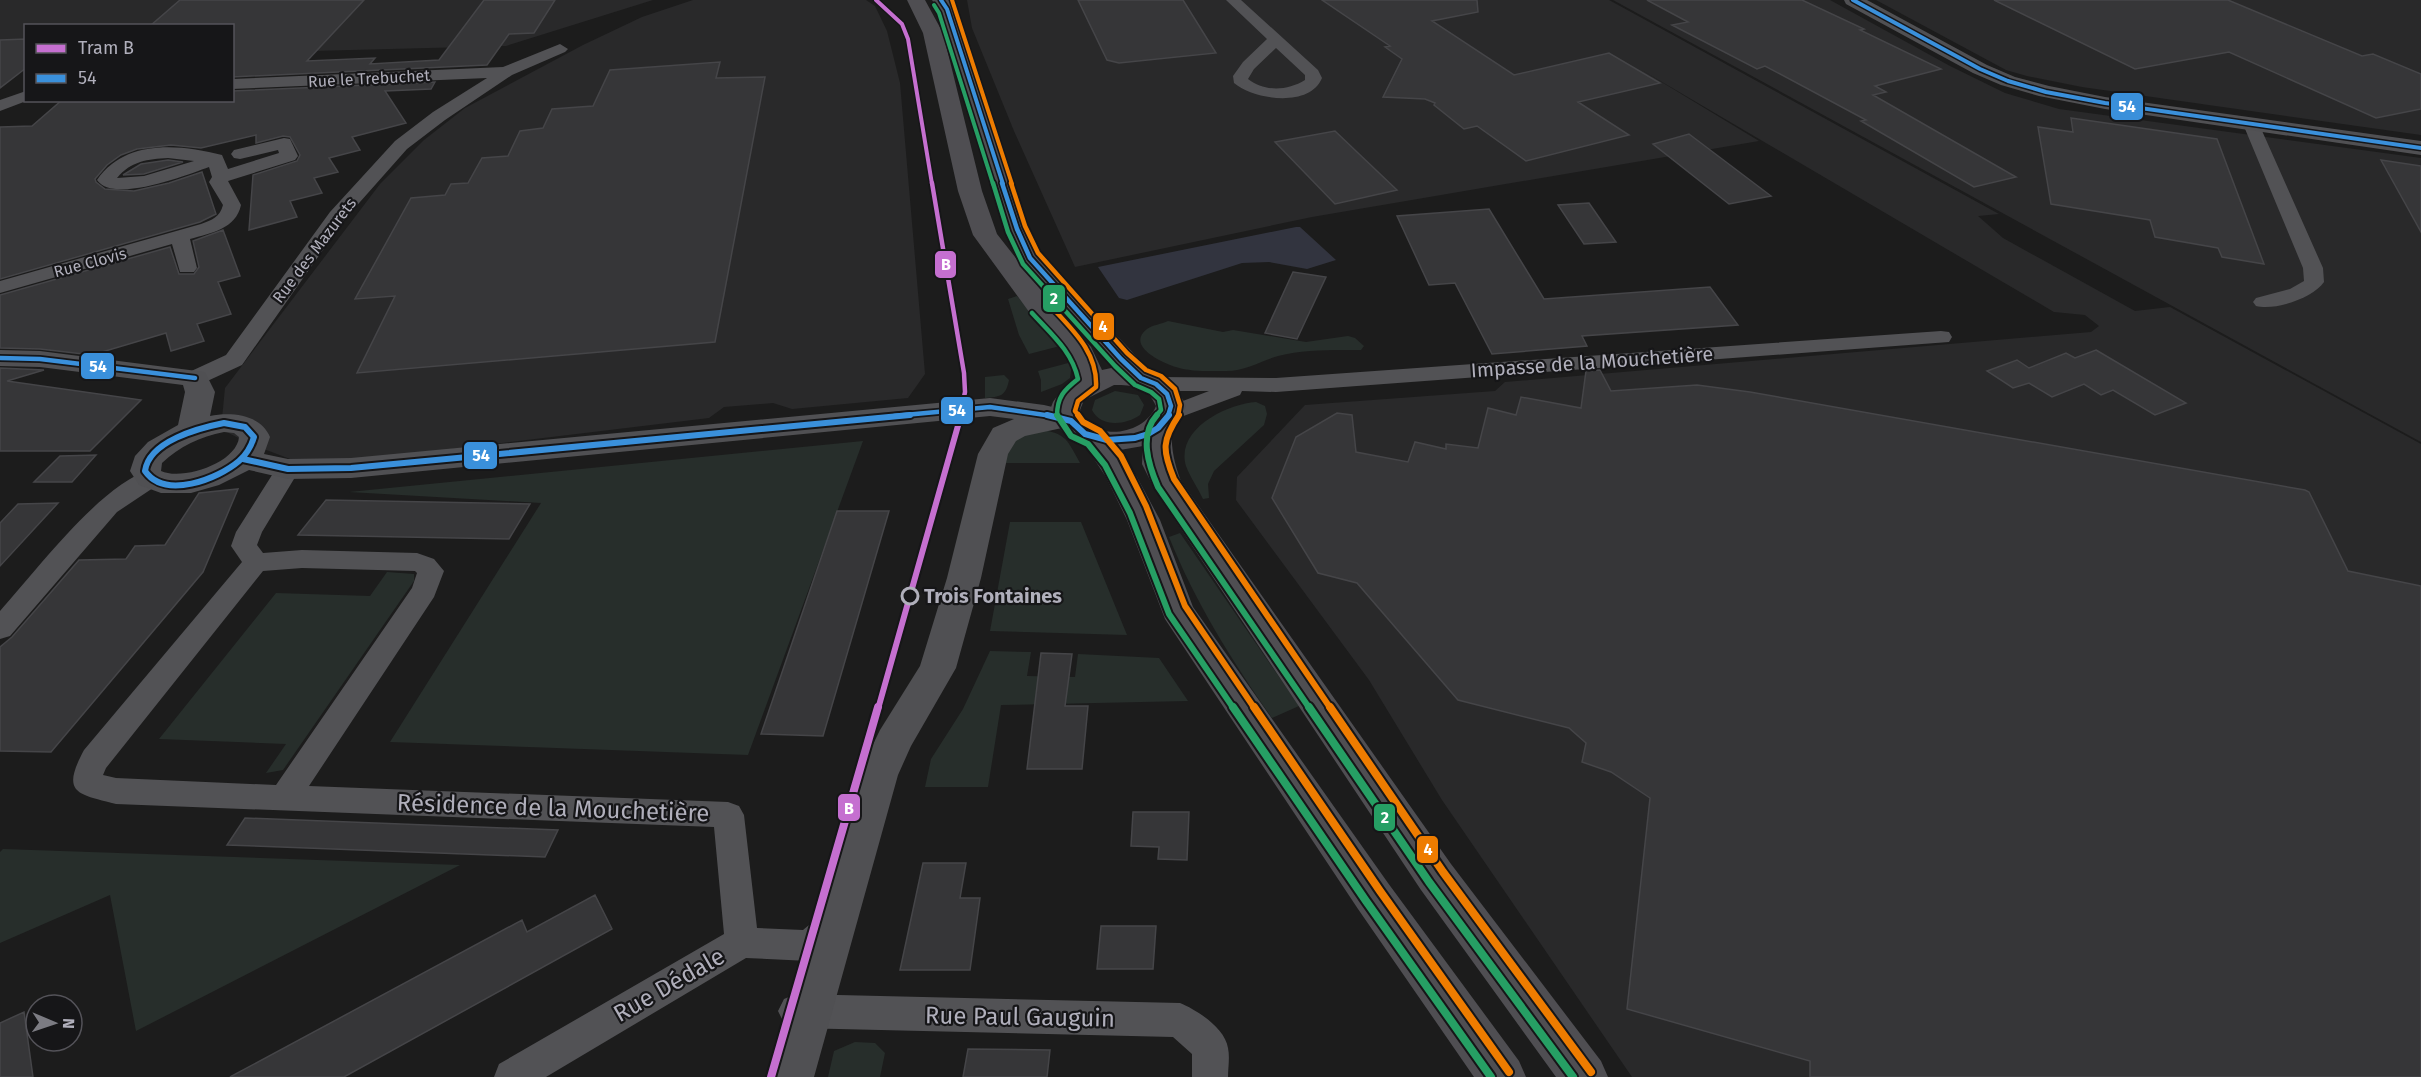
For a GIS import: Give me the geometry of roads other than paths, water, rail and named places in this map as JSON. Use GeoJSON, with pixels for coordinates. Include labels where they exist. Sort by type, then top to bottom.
{"type":"FeatureCollection","features":[{"type":"Feature","properties":{"kind":"main road"},"geometry":{"type":"LineString","coordinates":[[916,0],[933,33],[970,191],[984,235],[1045,314],[1081,353],[1088,370],[1081,409],[1113,460],[1138,509],[1177,610],[1373,896],[1502,1077]]}},
{"type":"Feature","properties":{"kind":"main road"},"geometry":{"type":"LineString","coordinates":[[941,0],[947,9],[1013,218],[1030,258],[1120,359],[1167,394],[1171,406],[1164,421],[1158,464],[1166,483],[1436,877],[1584,1077]]}},
{"type":"Feature","properties":{"kind":"main road"},"geometry":{"type":"LineString","coordinates":[[1081,409],[1114,376],[1148,381]]}},
{"type":"Feature","properties":{"kind":"main road"},"geometry":{"type":"LineString","coordinates":[[1081,409],[1107,440],[1128,439],[1148,434],[1164,421]]}},
{"type":"Feature","properties":{"kind":"street"},"geometry":{"type":"LineString","coordinates":[[1233,0],[1274,40]]}},
{"type":"Feature","properties":{"kind":"street"},"geometry":{"type":"LineString","coordinates":[[1852,0],[1980,69],[2024,86],[2068,98],[2421,148]]}},
{"type":"Feature","properties":{"kind":"street","name":"Rue des Mazurets"},"geometry":{"type":"LineString","coordinates":[[195,378],[234,360],[337,216],[401,145],[439,116],[507,72],[560,49]]}},
{"type":"Feature","properties":{"kind":"street","name":"Rue le Trebuchet"},"geometry":{"type":"LineString","coordinates":[[234,84],[507,72]]}},
{"type":"Feature","properties":{"kind":"street"},"geometry":{"type":"LineString","coordinates":[[0,106],[24,97]]}},
{"type":"Feature","properties":{"kind":"street"},"geometry":{"type":"LineString","coordinates":[[2251,124],[2313,268],[2314,282],[2297,295],[2263,302]]}},
{"type":"Feature","properties":{"kind":"street"},"geometry":{"type":"LineString","coordinates":[[216,159],[220,180],[289,156],[284,143],[240,154]]}},
{"type":"Feature","properties":{"kind":"street"},"geometry":{"type":"LineString","coordinates":[[173,153],[216,159],[135,183],[114,185],[106,180],[123,162],[138,157],[173,153]]}},
{"type":"Feature","properties":{"kind":"street","name":"Rue Clovis"},"geometry":{"type":"LineString","coordinates":[[0,287],[180,237],[220,223],[230,214],[232,206],[220,180]]}},
{"type":"Feature","properties":{"kind":"street"},"geometry":{"type":"LineString","coordinates":[[180,237],[187,268]]}},
{"type":"Feature","properties":{"kind":"street","name":"Impasse de la Mouchetière"},"geometry":{"type":"LineString","coordinates":[[1148,381],[1244,386],[1941,337]]}},
{"type":"Feature","properties":{"kind":"street"},"geometry":{"type":"LineString","coordinates":[[0,358],[40,359],[195,378],[200,392],[192,430]]}},
{"type":"Feature","properties":{"kind":"street","name":"Impasse de la Mouchetière"},"geometry":{"type":"LineString","coordinates":[[1164,421],[1244,386]]}},
{"type":"Feature","properties":{"kind":"street"},"geometry":{"type":"LineString","coordinates":[[243,459],[288,469],[351,468],[990,407],[1044,414],[1081,409]]}},
{"type":"Feature","properties":{"kind":"street"},"geometry":{"type":"LineString","coordinates":[[771,1077],[800,1011],[878,774],[894,741],[938,668],[964,578],[993,454],[1004,435],[1016,428],[1047,422],[1081,409]]}},
{"type":"Feature","properties":{"kind":"street"},"geometry":{"type":"LineString","coordinates":[[224,423],[248,428],[254,434],[255,441],[243,459],[229,469],[193,482],[161,483],[150,478],[146,471],[147,463],[153,454],[177,436],[224,423]]}},
{"type":"Feature","properties":{"kind":"street"},"geometry":{"type":"LineString","coordinates":[[285,797],[425,590],[431,572],[425,565],[417,562],[302,559],[256,562],[244,546],[249,532],[288,469]]}},
{"type":"Feature","properties":{"kind":"street"},"geometry":{"type":"LineString","coordinates":[[0,629],[108,506],[150,478]]}},
{"type":"Feature","properties":{"kind":"street","name":"Résidence de la Mouchetière"},"geometry":{"type":"LineString","coordinates":[[256,562],[94,759],[87,781],[95,786],[116,790],[728,815],[742,942]]}},
{"type":"Feature","properties":{"kind":"street","name":"Rue Dédale"},"geometry":{"type":"LineString","coordinates":[[512,1077],[742,942],[820,946]]}},
{"type":"Feature","properties":{"kind":"street"},"geometry":{"type":"LineString","coordinates":[[790,1077],[800,1011]]}},
{"type":"Feature","properties":{"kind":"street","name":"Rue Paul Gauguin"},"geometry":{"type":"LineString","coordinates":[[800,1011],[1180,1020],[1210,1047],[1210,1077]]}},
{"type":"Feature","properties":{"kind":"tram line","name":"B"},"geometry":{"type":"LineString","coordinates":[[771,1077],[947,470],[965,392],[964,373],[908,39],[902,24],[876,0]]}},
{"type":"Feature","properties":{"kind":"place","name":"Trois Fontaines"},"geometry":{"type":"Point","coordinates":[910,596]}}]}
